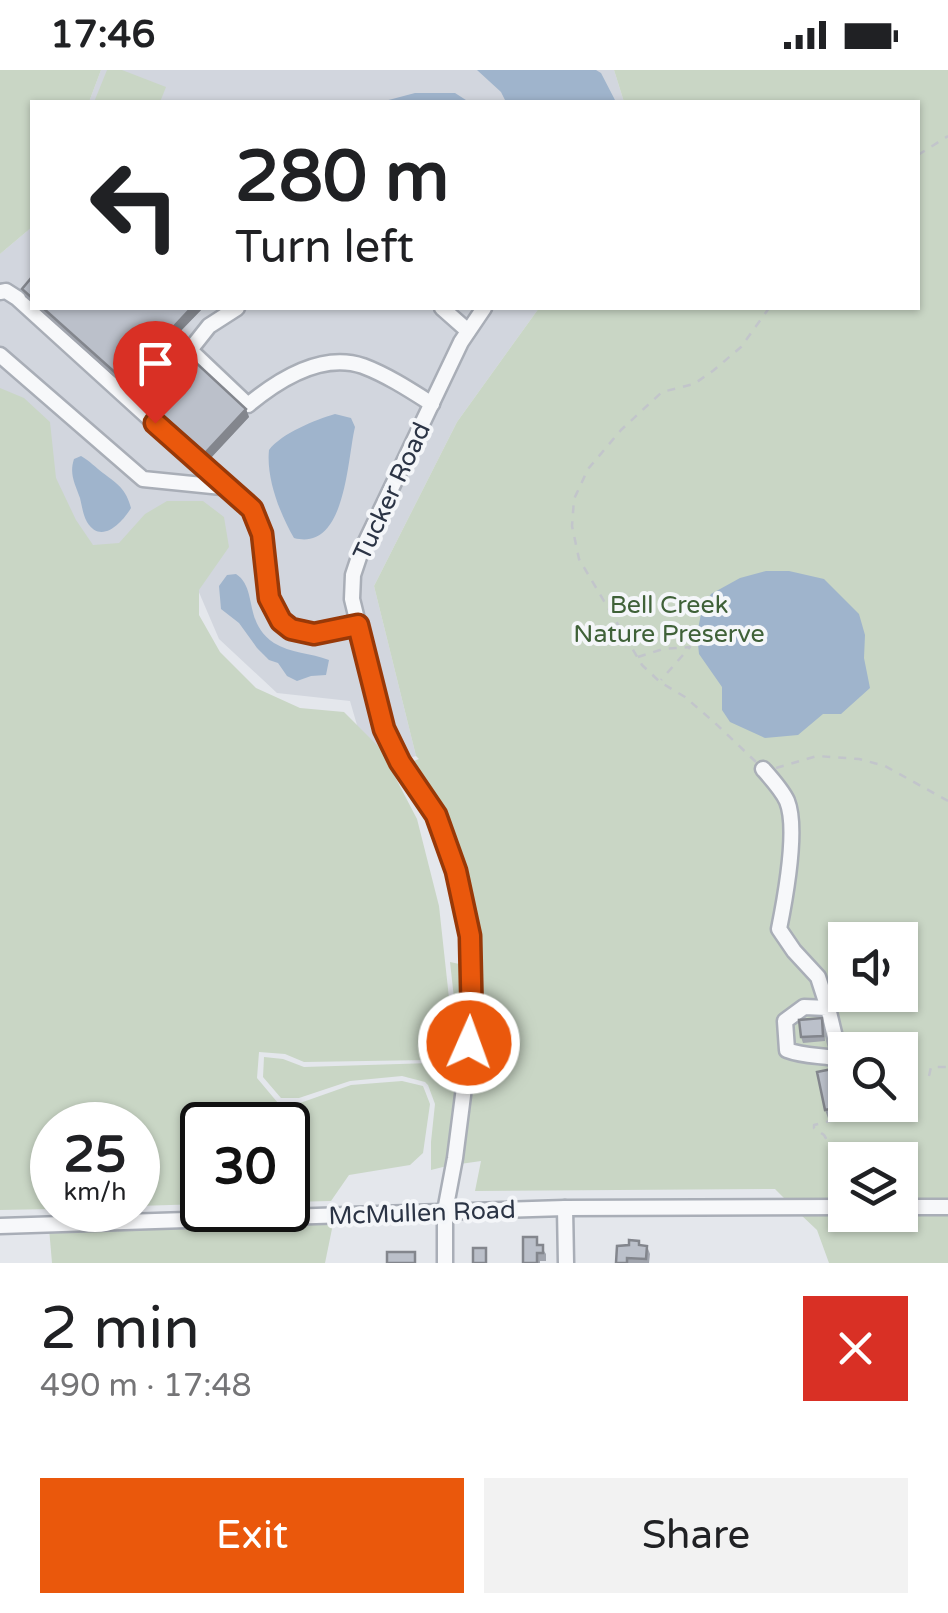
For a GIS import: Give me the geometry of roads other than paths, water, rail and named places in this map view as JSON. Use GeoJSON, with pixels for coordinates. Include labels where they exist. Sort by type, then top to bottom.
{"type":"FeatureCollection","features":[{"type":"Feature","properties":{"kind":"street"},"geometry":{"type":"LineString","coordinates":[[0,292],[17,298],[30,310]]}},
{"type":"Feature","properties":{"kind":"street"},"geometry":{"type":"LineString","coordinates":[[30,310],[245,501],[262,534],[269,598],[281,621],[291,629],[314,634],[358,625]]}},
{"type":"Feature","properties":{"kind":"street"},"geometry":{"type":"LineString","coordinates":[[234,310],[210,326],[190,350],[248,405],[270,387],[324,364],[358,364],[432,404]]}},
{"type":"Feature","properties":{"kind":"street"},"geometry":{"type":"LineString","coordinates":[[444,310],[468,330]]}},
{"type":"Feature","properties":{"kind":"street","name":"Tucker Road"},"geometry":{"type":"LineString","coordinates":[[445,1263],[445,1210],[472,1025],[470,936],[456,871],[436,815],[400,762],[384,729],[352,599],[357,564],[468,330],[483,310]]}},
{"type":"Feature","properties":{"kind":"street"},"geometry":{"type":"LineString","coordinates":[[0,354],[143,478],[228,487]]}},
{"type":"Feature","properties":{"kind":"street"},"geometry":{"type":"LineString","coordinates":[[763,769],[787,802],[790,828],[780,928],[818,978],[828,1008],[804,1007],[785,1021],[786,1050],[828,1058]]}},
{"type":"Feature","properties":{"kind":"street"},"geometry":{"type":"LineString","coordinates":[[918,1207],[948,1207]]}},
{"type":"Feature","properties":{"kind":"street"},"geometry":{"type":"LineString","coordinates":[[566,1208],[566,1263]]}},
{"type":"Feature","properties":{"kind":"street","name":"McMullen Road"},"geometry":{"type":"LineString","coordinates":[[0,1226],[445,1210],[828,1208]]}},
{"type":"Feature","properties":{"kind":"water"},"geometry":{"type":"Polygon","coordinates":[[[477,70],[596,70],[615,100],[505,100],[477,70]]]}},
{"type":"Feature","properties":{"kind":"water"},"geometry":{"type":"Polygon","coordinates":[[[415,93],[455,93],[466,100],[389,100],[415,93]]]}},
{"type":"Feature","properties":{"kind":"water"},"geometry":{"type":"Polygon","coordinates":[[[335,414],[351,418],[355,427],[341,500],[324,531],[311,539],[294,538],[275,496],[269,450],[290,433],[335,414]]]}},
{"type":"Feature","properties":{"kind":"water"},"geometry":{"type":"Polygon","coordinates":[[[81,456],[117,484],[129,501],[131,508],[127,514],[105,532],[93,529],[87,522],[73,479],[74,459],[81,456]]]}},
{"type":"Feature","properties":{"kind":"water"},"geometry":{"type":"Polygon","coordinates":[[[766,571],[789,571],[824,579],[859,614],[865,635],[864,658],[870,688],[841,714],[823,714],[798,735],[765,738],[730,722],[722,710],[722,687],[699,654],[697,634],[702,609],[711,594],[740,578],[766,571]]]}},
{"type":"Feature","properties":{"kind":"water"},"geometry":{"type":"Polygon","coordinates":[[[236,574],[247,588],[264,635],[287,649],[329,660],[326,675],[297,681],[287,676],[221,609],[219,586],[227,575],[236,574]]]}},
{"type":"Feature","properties":{"kind":"park label","name":"Bell Creek Nature Preserve"},"geometry":{"type":"Point","coordinates":[669,618]}}]}
